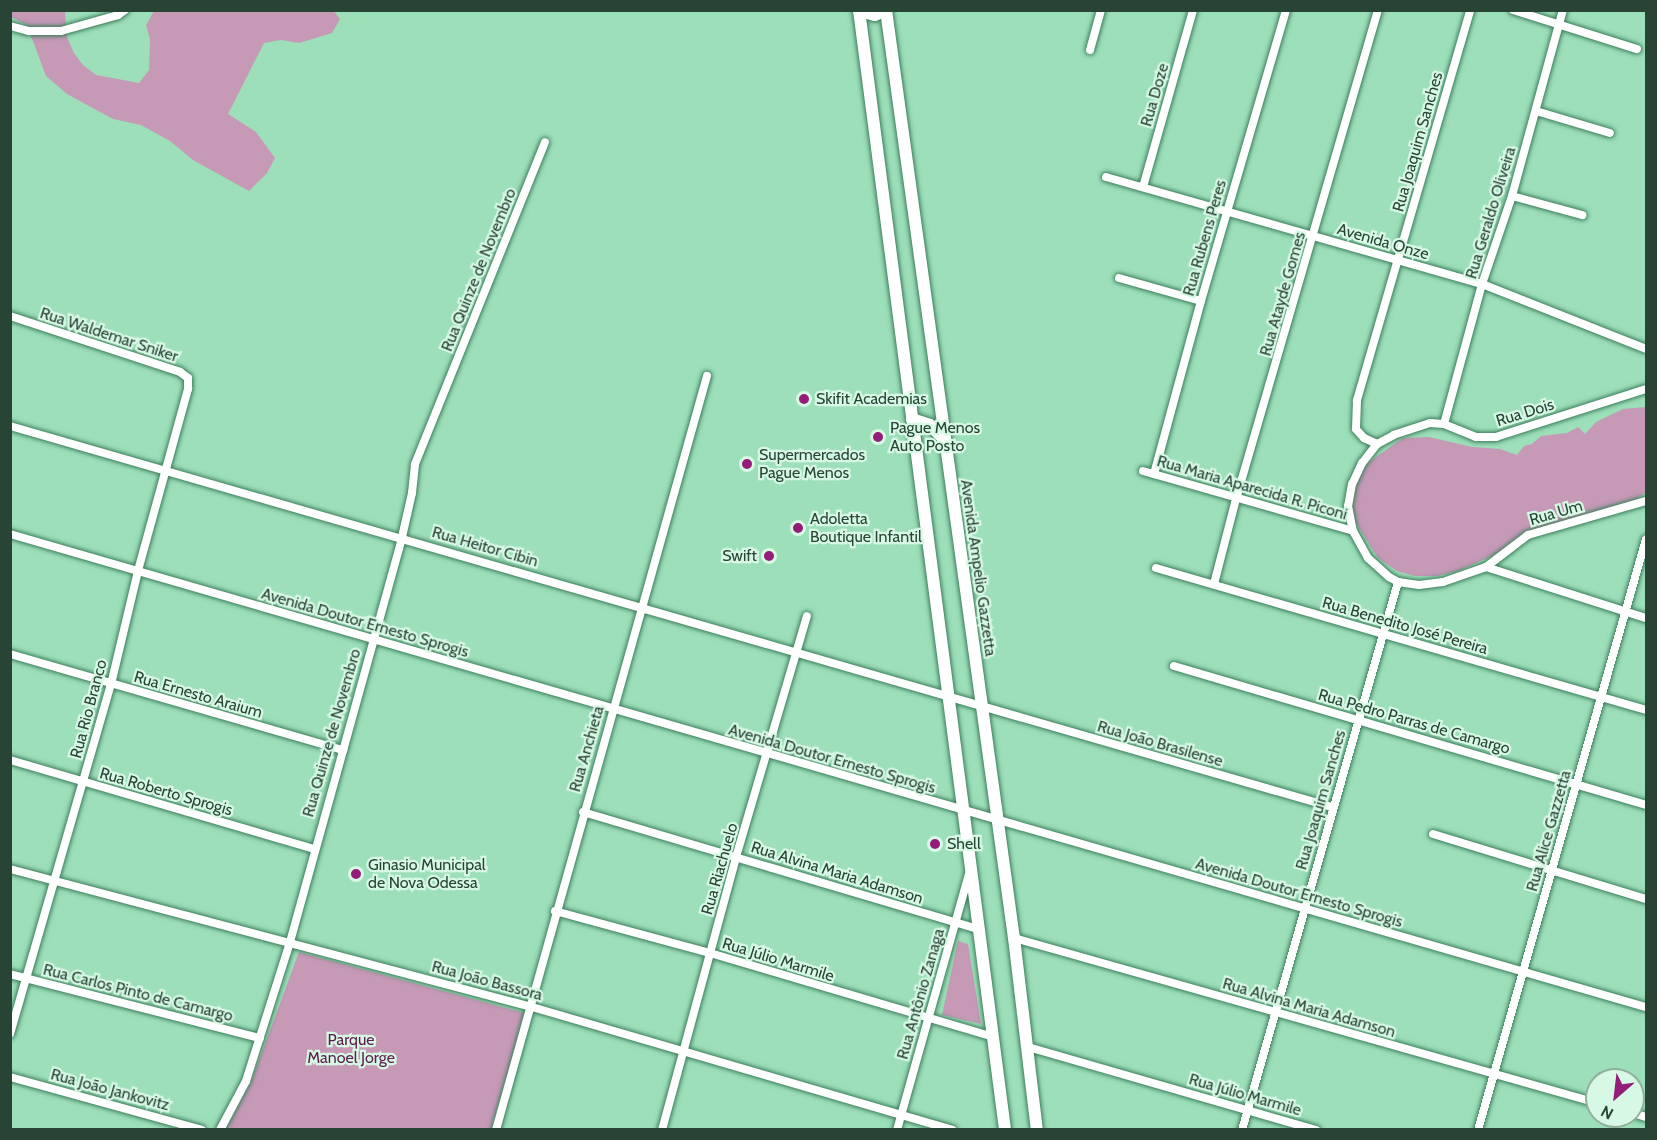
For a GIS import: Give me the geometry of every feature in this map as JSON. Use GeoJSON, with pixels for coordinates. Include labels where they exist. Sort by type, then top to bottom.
{"type":"FeatureCollection","features":[{"type":"Feature","properties":{"kind":"main road"},"geometry":{"type":"LineString","coordinates":[[886,10],[875,15],[859,10],[1005,1130]]}},
{"type":"Feature","properties":{"kind":"main road","name":"Avenida Ampelio Gazzetta"},"geometry":{"type":"LineString","coordinates":[[886,10],[1014,938],[1037,1130]]}},
{"type":"Feature","properties":{"kind":"main road"},"geometry":{"type":"LineString","coordinates":[[912,419],[930,425],[944,440]]}},
{"type":"Feature","properties":{"kind":"street"},"geometry":{"type":"LineString","coordinates":[[10,26],[29,31],[61,31],[118,15],[125,10]]}},
{"type":"Feature","properties":{"kind":"street"},"geometry":{"type":"LineString","coordinates":[[1090,50],[1101,10]]}},
{"type":"Feature","properties":{"kind":"street","name":"Rua Doze"},"geometry":{"type":"LineString","coordinates":[[1143,187],[1193,10]]}},
{"type":"Feature","properties":{"kind":"street","name":"Rua Rubens Peres"},"geometry":{"type":"LineString","coordinates":[[1154,474],[1201,301],[1286,10]]}},
{"type":"Feature","properties":{"kind":"street","name":"Rua Atayde Gomes"},"geometry":{"type":"LineString","coordinates":[[1214,584],[1236,499],[1378,10]]}},
{"type":"Feature","properties":{"kind":"street","name":"Rua Joaquim Sanches"},"geometry":{"type":"LineString","coordinates":[[1377,444],[1364,438],[1356,429],[1357,400],[1470,10]]}},
{"type":"Feature","properties":{"kind":"street"},"geometry":{"type":"LineString","coordinates":[[1513,10],[1637,49]]}},
{"type":"Feature","properties":{"kind":"street","name":"Rua Geraldo Oliveira"},"geometry":{"type":"LineString","coordinates":[[1444,424],[1482,284],[1512,196],[1563,10]]}},
{"type":"Feature","properties":{"kind":"street"},"geometry":{"type":"LineString","coordinates":[[1536,111],[1610,133]]}},
{"type":"Feature","properties":{"kind":"street","name":"Rua Quinze de Novembro"},"geometry":{"type":"LineString","coordinates":[[220,1130],[246,1081],[290,942],[402,537],[412,493],[415,464],[545,142]]}},
{"type":"Feature","properties":{"kind":"street","name":"Avenida Onze"},"geometry":{"type":"LineString","coordinates":[[1106,177],[1482,284],[1647,349]]}},
{"type":"Feature","properties":{"kind":"street"},"geometry":{"type":"LineString","coordinates":[[1512,196],[1582,215]]}},
{"type":"Feature","properties":{"kind":"street"},"geometry":{"type":"LineString","coordinates":[[1119,278],[1201,301]]}},
{"type":"Feature","properties":{"kind":"street","name":"Rua Waldemar Sniker"},"geometry":{"type":"LineString","coordinates":[[10,316],[180,372],[188,378],[188,389]]}},
{"type":"Feature","properties":{"kind":"street","name":"Rua Anchieta"},"geometry":{"type":"LineString","coordinates":[[497,1129],[532,1007],[555,911],[707,376]]}},
{"type":"Feature","properties":{"kind":"street","name":"Rua Rio Branco"},"geometry":{"type":"LineString","coordinates":[[10,1034],[111,684],[138,571],[188,389]]}},
{"type":"Feature","properties":{"kind":"street","name":"Rua Dois"},"geometry":{"type":"LineString","coordinates":[[1398,582],[1381,571],[1358,542],[1353,531],[1348,506],[1352,484],[1362,463],[1377,444],[1416,426],[1444,424],[1476,437],[1496,437],[1647,389]]}},
{"type":"Feature","properties":{"kind":"street","name":"Rua Heitor Cibin"},"geometry":{"type":"LineString","coordinates":[[10,426],[642,606],[950,697]]}},
{"type":"Feature","properties":{"kind":"street","name":"Rua Maria Aparecida R. Piconi"},"geometry":{"type":"LineString","coordinates":[[1143,471],[1353,531]]}},
{"type":"Feature","properties":{"kind":"street","name":"Rua Um"},"geometry":{"type":"LineString","coordinates":[[1398,582],[1419,585],[1443,582],[1486,567],[1528,535],[1647,501]]}},
{"type":"Feature","properties":{"kind":"street","name":"Avenida Doutor Ernesto Sprogis"},"geometry":{"type":"LineString","coordinates":[[10,534],[964,812],[1647,1007]]}},
{"type":"Feature","properties":{"kind":"street","name":"Rua Alice Gazzetta"},"geometry":{"type":"LineString","coordinates":[[1478,1130],[1647,539]]}},
{"type":"Feature","properties":{"kind":"street"},"geometry":{"type":"LineString","coordinates":[[1486,567],[1647,618]]}},
{"type":"Feature","properties":{"kind":"street","name":"Rua Benedito José Pereira"},"geometry":{"type":"LineString","coordinates":[[1156,568],[1647,710]]}},
{"type":"Feature","properties":{"kind":"street","name":"Rua Joaquim Sanches"},"geometry":{"type":"LineString","coordinates":[[1242,1130],[1332,807],[1398,582]]}},
{"type":"Feature","properties":{"kind":"street","name":"Rua Riachuelo"},"geometry":{"type":"LineString","coordinates":[[662,1130],[736,857],[807,616]]}},
{"type":"Feature","properties":{"kind":"street","name":"Rua Ernesto Araium"},"geometry":{"type":"LineString","coordinates":[[10,654],[343,750]]}},
{"type":"Feature","properties":{"kind":"street","name":"Rua Pedro Parras de Camargo"},"geometry":{"type":"LineString","coordinates":[[1174,666],[1647,805]]}},
{"type":"Feature","properties":{"kind":"street","name":"Rua João Brasilense"},"geometry":{"type":"LineString","coordinates":[[950,697],[1332,807]]}},
{"type":"Feature","properties":{"kind":"street","name":"Rua Roberto Sprogis"},"geometry":{"type":"LineString","coordinates":[[10,760],[314,849]]}},
{"type":"Feature","properties":{"kind":"street","name":"Rua Alvina Maria Adamson"},"geometry":{"type":"LineString","coordinates":[[583,812],[979,929]]}},
{"type":"Feature","properties":{"kind":"street"},"geometry":{"type":"LineString","coordinates":[[1432,834],[1647,899]]}},
{"type":"Feature","properties":{"kind":"street","name":"Rua Antônio Zanaga"},"geometry":{"type":"LineString","coordinates":[[897,1130],[972,865]]}},
{"type":"Feature","properties":{"kind":"street","name":"Rua João Bassora"},"geometry":{"type":"LineString","coordinates":[[10,869],[532,1007],[682,1053],[952,1130]]}},
{"type":"Feature","properties":{"kind":"street","name":"Rua Júlio Marmile"},"geometry":{"type":"LineString","coordinates":[[555,911],[710,953],[993,1037]]}},
{"type":"Feature","properties":{"kind":"street","name":"Rua Alvina Maria Adamson"},"geometry":{"type":"LineString","coordinates":[[1014,938],[1585,1100]]}},
{"type":"Feature","properties":{"kind":"street","name":"Rua Carlos Pinto de Camargo"},"geometry":{"type":"LineString","coordinates":[[10,974],[260,1038]]}},
{"type":"Feature","properties":{"kind":"street","name":"Rua Júlio Marmile"},"geometry":{"type":"LineString","coordinates":[[1028,1047],[1316,1130]]}},
{"type":"Feature","properties":{"kind":"street","name":"Rua João Jankovitz"},"geometry":{"type":"LineString","coordinates":[[10,1077],[202,1130]]}},
{"type":"Feature","properties":{"kind":"green space"},"geometry":{"type":"Polygon","coordinates":[[[333,10],[340,19],[332,33],[299,43],[281,40],[264,43],[228,114],[256,132],[275,158],[267,173],[249,191],[193,160],[170,141],[141,125],[113,119],[67,94],[46,76],[27,25],[11,17],[11,11],[65,11],[67,37],[74,53],[83,65],[96,75],[139,83],[149,70],[150,39],[146,25],[154,11],[333,10]]]}},
{"type":"Feature","properties":{"kind":"green space"},"geometry":{"type":"Polygon","coordinates":[[[1646,407],[1646,492],[1619,512],[1600,513],[1550,525],[1531,532],[1494,555],[1458,571],[1437,576],[1415,576],[1397,571],[1378,558],[1352,517],[1351,494],[1358,478],[1369,462],[1403,438],[1429,437],[1472,447],[1500,449],[1517,455],[1524,446],[1532,444],[1541,436],[1567,433],[1578,427],[1585,434],[1596,422],[1623,409],[1646,407]]]}},
{"type":"Feature","properties":{"kind":"green space"},"geometry":{"type":"Polygon","coordinates":[[[958,941],[968,944],[981,1024],[942,1015],[958,941]]]}},
{"type":"Feature","properties":{"kind":"green space","name":"Parque Manoel Jorge"},"geometry":{"type":"Polygon","coordinates":[[[299,952],[525,1013],[491,1129],[225,1130],[251,1082],[299,952]]]}},
{"type":"Feature","properties":{"kind":"place","name":"Skifit Academias"},"geometry":{"type":"Point","coordinates":[804,399]}},
{"type":"Feature","properties":{"kind":"place","name":"Pague Menos Auto Posto"},"geometry":{"type":"Point","coordinates":[878,437]}},
{"type":"Feature","properties":{"kind":"place","name":"Supermercados Pague Menos"},"geometry":{"type":"Point","coordinates":[747,464]}},
{"type":"Feature","properties":{"kind":"place","name":"Adoletta Boutique Infantil"},"geometry":{"type":"Point","coordinates":[798,528]}},
{"type":"Feature","properties":{"kind":"place","name":"Swift"},"geometry":{"type":"Point","coordinates":[769,556]}},
{"type":"Feature","properties":{"kind":"place","name":"Shell"},"geometry":{"type":"Point","coordinates":[935,844]}},
{"type":"Feature","properties":{"kind":"place","name":"Ginasio Municipal de Nova Odessa"},"geometry":{"type":"Point","coordinates":[356,874]}}]}
